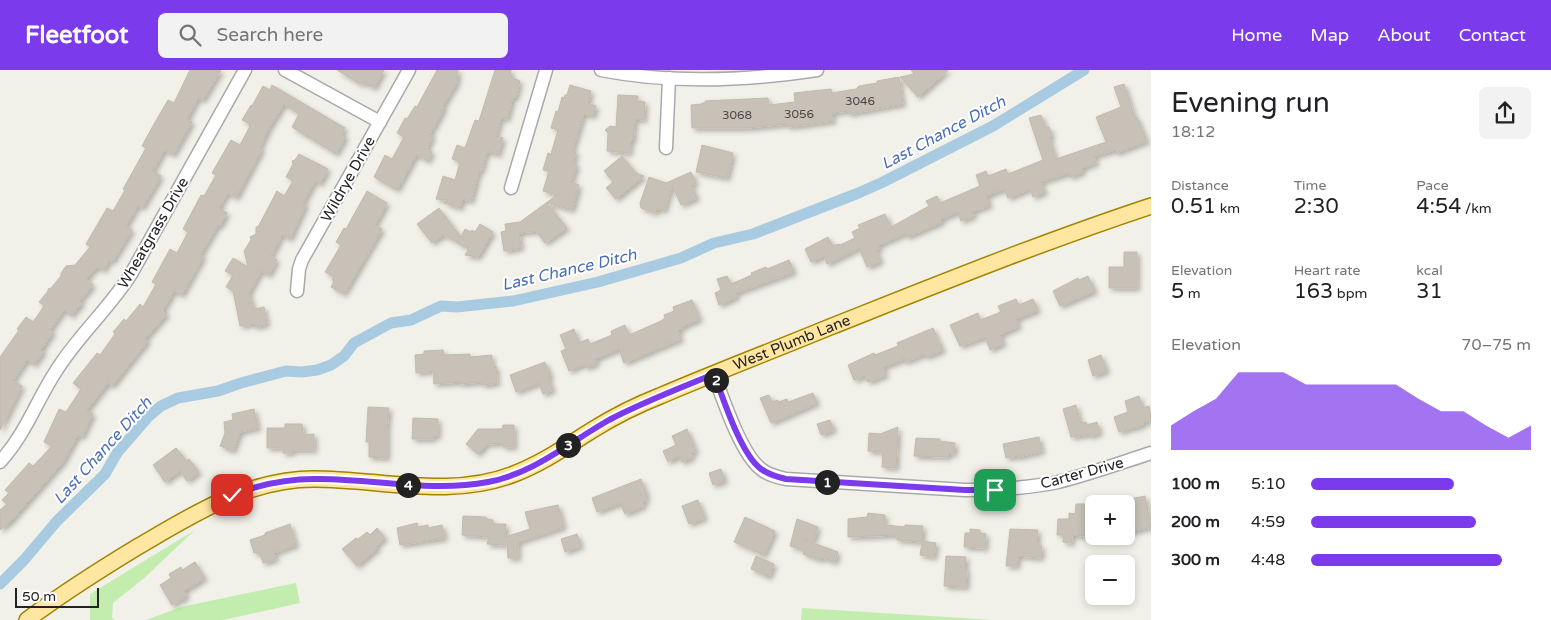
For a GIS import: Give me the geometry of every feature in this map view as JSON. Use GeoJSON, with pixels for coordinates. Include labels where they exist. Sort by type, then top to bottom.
{"type":"FeatureCollection","features":[{"type":"Feature","properties":{"kind":"main road","name":"West Plumb Lane"},"geometry":{"type":"LineString","coordinates":[[27,620],[70,589],[173,526],[204,509],[251,488],[295,480],[315,479],[430,486],[468,486],[491,482],[534,465],[632,408],[1039,245],[1151,206]]}},
{"type":"Feature","properties":{"kind":"street","name":"Wheatgrass Drive"},"geometry":{"type":"LineString","coordinates":[[0,462],[24,431],[60,364],[124,285],[245,70]]}},
{"type":"Feature","properties":{"kind":"street"},"geometry":{"type":"LineString","coordinates":[[285,70],[380,122]]}},
{"type":"Feature","properties":{"kind":"street","name":"Wildrye Drive"},"geometry":{"type":"LineString","coordinates":[[298,291],[299,269],[302,260],[409,70]]}},
{"type":"Feature","properties":{"kind":"street"},"geometry":{"type":"LineString","coordinates":[[511,188],[546,70]]}},
{"type":"Feature","properties":{"kind":"street"},"geometry":{"type":"LineString","coordinates":[[601,70],[690,80],[750,79],[816,70]]}},
{"type":"Feature","properties":{"kind":"street"},"geometry":{"type":"LineString","coordinates":[[666,148],[670,78]]}},
{"type":"Feature","properties":{"kind":"street","name":"Carter Drive"},"geometry":{"type":"LineString","coordinates":[[714,374],[746,452],[761,469],[773,476],[786,479],[965,490],[995,490],[1057,482],[1092,473],[1151,453]]}},
{"type":"Feature","properties":{"kind":"green space"},"geometry":{"type":"Polygon","coordinates":[[[195,530],[143,579],[113,603],[112,618],[115,620],[90,620],[90,594],[195,530]]]}},
{"type":"Feature","properties":{"kind":"green space"},"geometry":{"type":"Polygon","coordinates":[[[296,583],[300,603],[223,620],[146,620],[181,607],[296,583]]]}},
{"type":"Feature","properties":{"kind":"green space"},"geometry":{"type":"Polygon","coordinates":[[[802,608],[994,620],[801,620],[802,608]]]}},
{"type":"Feature","properties":{"kind":"building"},"geometry":{"type":"Polygon","coordinates":[[[190,70],[221,70],[203,100],[198,98],[187,119],[192,122],[173,155],[165,150],[162,154],[153,171],[161,176],[142,208],[138,205],[126,226],[132,230],[112,262],[109,260],[104,270],[97,267],[86,279],[93,285],[80,301],[82,303],[71,316],[64,310],[50,330],[53,332],[41,350],[44,351],[34,365],[27,360],[13,381],[22,386],[0,430],[0,357],[26,317],[33,322],[44,306],[39,302],[48,289],[61,276],[66,266],[75,265],[90,247],[86,244],[107,208],[113,211],[146,148],[142,146],[154,124],[168,100],[174,103],[190,70]]]}},
{"type":"Feature","properties":{"kind":"building"},"geometry":{"type":"Polygon","coordinates":[[[337,70],[384,70],[374,88],[365,83],[360,82],[360,84],[337,70]]]}},
{"type":"Feature","properties":{"kind":"building"},"geometry":{"type":"Polygon","coordinates":[[[437,70],[458,70],[457,82],[430,134],[433,135],[427,149],[432,152],[428,161],[416,155],[397,190],[374,177],[385,155],[392,159],[404,137],[397,133],[405,118],[407,119],[415,106],[417,107],[437,70]]]}},
{"type":"Feature","properties":{"kind":"building"},"geometry":{"type":"Polygon","coordinates":[[[495,70],[511,70],[512,78],[520,81],[507,119],[501,118],[496,136],[503,138],[498,155],[487,151],[481,172],[479,171],[471,201],[463,199],[460,208],[444,203],[448,200],[436,199],[443,176],[455,180],[460,162],[452,159],[457,145],[465,148],[475,120],[479,121],[495,70]]]}},
{"type":"Feature","properties":{"kind":"building"},"geometry":{"type":"Polygon","coordinates":[[[911,70],[948,70],[918,97],[900,77],[914,74],[911,70]]]}},
{"type":"Feature","properties":{"kind":"building"},"geometry":{"type":"Polygon","coordinates":[[[899,77],[903,104],[849,114],[849,111],[832,113],[833,121],[788,127],[788,124],[747,128],[692,128],[691,105],[702,104],[705,101],[768,98],[769,105],[795,102],[794,93],[831,89],[832,93],[856,89],[859,86],[899,77]]]}},
{"type":"Feature","properties":{"kind":"building"},"geometry":{"type":"Polygon","coordinates":[[[1124,84],[1135,118],[1137,117],[1147,141],[1116,153],[1115,150],[1094,156],[1096,163],[1082,168],[1083,172],[1070,177],[1069,173],[1041,182],[1045,192],[1033,197],[1030,189],[1008,198],[1004,189],[986,196],[990,205],[972,212],[974,216],[961,221],[958,212],[941,219],[942,222],[907,237],[906,233],[879,245],[880,248],[876,250],[881,261],[867,267],[859,248],[827,264],[824,256],[811,262],[805,249],[828,237],[833,246],[840,245],[855,238],[852,232],[860,228],[858,225],[885,214],[891,227],[929,206],[926,201],[937,196],[940,203],[980,186],[976,175],[986,171],[988,176],[1006,169],[1008,174],[1043,160],[1029,118],[1041,115],[1046,128],[1049,127],[1052,136],[1049,137],[1056,159],[1106,142],[1096,117],[1121,107],[1114,87],[1124,84]]]}},
{"type":"Feature","properties":{"kind":"building"},"geometry":{"type":"Polygon","coordinates":[[[272,85],[345,128],[341,135],[346,136],[336,154],[292,127],[299,114],[284,104],[269,128],[260,147],[262,149],[236,198],[228,193],[219,208],[227,213],[201,254],[203,257],[182,295],[174,291],[163,310],[167,314],[145,339],[148,341],[112,386],[108,383],[87,410],[93,414],[82,437],[78,435],[63,462],[11,521],[0,530],[0,510],[7,504],[2,500],[9,493],[5,490],[29,463],[33,466],[52,446],[44,442],[59,409],[66,412],[81,389],[73,383],[97,353],[100,355],[115,334],[113,332],[124,319],[126,321],[140,304],[143,307],[156,284],[152,282],[170,249],[177,253],[188,232],[183,229],[201,195],[204,196],[216,175],[212,173],[231,140],[240,145],[249,128],[250,124],[242,120],[263,86],[270,90],[272,85]]]}},
{"type":"Feature","properties":{"kind":"building"},"geometry":{"type":"Polygon","coordinates":[[[570,85],[591,91],[588,103],[596,106],[593,116],[584,114],[572,151],[576,152],[573,163],[577,165],[571,182],[579,185],[572,210],[547,203],[567,228],[545,243],[536,231],[519,233],[521,248],[504,251],[501,232],[506,231],[505,224],[520,222],[557,195],[543,191],[549,171],[543,170],[548,153],[551,154],[558,130],[551,128],[556,111],[558,112],[562,97],[564,98],[567,95],[570,85]]]}},
{"type":"Feature","properties":{"kind":"building"},"geometry":{"type":"Polygon","coordinates":[[[618,95],[638,96],[636,101],[645,102],[644,120],[635,119],[630,153],[607,151],[608,133],[605,130],[610,126],[616,127],[618,95]]]}},
{"type":"Feature","properties":{"kind":"building"},"geometry":{"type":"Polygon","coordinates":[[[702,145],[733,153],[727,178],[696,172],[702,145]]]}},
{"type":"Feature","properties":{"kind":"building"},"geometry":{"type":"Polygon","coordinates":[[[299,154],[328,169],[320,184],[315,181],[303,203],[306,204],[290,239],[282,235],[271,256],[277,260],[269,275],[261,271],[249,293],[254,309],[264,307],[267,324],[255,327],[254,324],[240,326],[233,291],[226,287],[233,275],[225,271],[233,258],[248,267],[244,251],[251,240],[250,237],[256,234],[256,227],[258,227],[277,191],[284,196],[293,181],[286,177],[293,164],[292,161],[299,154]]]}},
{"type":"Feature","properties":{"kind":"building"},"geometry":{"type":"Polygon","coordinates":[[[622,156],[636,173],[644,176],[616,199],[606,188],[613,182],[604,171],[622,156]]]}},
{"type":"Feature","properties":{"kind":"building"},"geometry":{"type":"Polygon","coordinates":[[[691,172],[696,183],[691,185],[697,198],[681,205],[672,185],[664,211],[657,208],[656,213],[641,208],[640,203],[649,177],[666,183],[691,172]]]}},
{"type":"Feature","properties":{"kind":"building"},"geometry":{"type":"Polygon","coordinates":[[[367,191],[387,203],[375,225],[382,229],[344,294],[331,287],[334,277],[325,272],[341,245],[336,242],[344,228],[346,229],[367,191]]]}},
{"type":"Feature","properties":{"kind":"building"},"geometry":{"type":"Polygon","coordinates":[[[439,208],[461,237],[465,229],[475,232],[480,224],[493,232],[478,257],[465,255],[469,249],[443,235],[432,243],[428,238],[417,224],[439,208]]]}},
{"type":"Feature","properties":{"kind":"building"},"geometry":{"type":"Polygon","coordinates":[[[1124,252],[1137,252],[1137,288],[1109,288],[1109,267],[1124,267],[1124,252]]]}},
{"type":"Feature","properties":{"kind":"building"},"geometry":{"type":"Polygon","coordinates":[[[789,260],[794,272],[736,293],[737,297],[719,305],[715,293],[721,290],[717,279],[727,276],[731,284],[752,275],[751,273],[789,260]]]}},
{"type":"Feature","properties":{"kind":"building"},"geometry":{"type":"Polygon","coordinates":[[[1088,276],[1095,291],[1060,306],[1053,291],[1078,278],[1079,280],[1088,276]]]}},
{"type":"Feature","properties":{"kind":"building"},"geometry":{"type":"Polygon","coordinates":[[[1016,299],[1019,305],[1033,299],[1038,310],[1016,319],[1019,326],[1000,335],[1004,343],[990,350],[985,337],[960,346],[950,325],[978,313],[980,320],[1001,312],[998,306],[1016,299]]]}},
{"type":"Feature","properties":{"kind":"building"},"geometry":{"type":"Polygon","coordinates":[[[692,300],[700,319],[678,330],[681,339],[624,363],[619,349],[595,359],[597,363],[586,368],[585,364],[569,371],[561,351],[566,349],[560,335],[574,329],[579,343],[588,339],[590,344],[612,335],[611,331],[625,325],[629,335],[661,321],[665,318],[664,315],[674,311],[673,307],[692,300]]]}},
{"type":"Feature","properties":{"kind":"building"},"geometry":{"type":"Polygon","coordinates":[[[933,328],[943,350],[926,357],[925,354],[905,362],[904,359],[883,367],[886,375],[868,382],[865,376],[854,380],[848,365],[874,353],[875,355],[898,346],[897,343],[933,328]]]}},
{"type":"Feature","properties":{"kind":"building"},"geometry":{"type":"Polygon","coordinates":[[[443,350],[444,355],[470,354],[470,357],[492,355],[492,366],[496,366],[497,383],[483,385],[481,382],[434,384],[433,371],[416,373],[415,355],[424,354],[424,351],[443,350]]]}},
{"type":"Feature","properties":{"kind":"building"},"geometry":{"type":"Polygon","coordinates":[[[1101,355],[1107,371],[1093,376],[1088,360],[1101,355]]]}},
{"type":"Feature","properties":{"kind":"building"},"geometry":{"type":"Polygon","coordinates":[[[545,362],[551,376],[548,377],[553,390],[543,394],[539,383],[516,392],[510,375],[545,362]]]}},
{"type":"Feature","properties":{"kind":"building"},"geometry":{"type":"Polygon","coordinates":[[[813,393],[817,403],[771,423],[760,398],[769,395],[772,402],[787,399],[788,402],[813,393]]]}},
{"type":"Feature","properties":{"kind":"building"},"geometry":{"type":"Polygon","coordinates":[[[1139,396],[1143,408],[1149,406],[1151,420],[1143,423],[1143,425],[1119,432],[1114,417],[1128,412],[1125,401],[1139,396]]]}},
{"type":"Feature","properties":{"kind":"building"},"geometry":{"type":"Polygon","coordinates":[[[1076,405],[1080,421],[1082,423],[1086,422],[1087,425],[1097,422],[1100,433],[1090,436],[1089,434],[1071,437],[1063,409],[1076,405]]]}},
{"type":"Feature","properties":{"kind":"building"},"geometry":{"type":"Polygon","coordinates":[[[368,407],[389,408],[387,458],[369,457],[369,442],[366,442],[368,407]]]}},
{"type":"Feature","properties":{"kind":"building"},"geometry":{"type":"Polygon","coordinates":[[[254,409],[258,428],[240,432],[233,451],[220,446],[225,433],[224,422],[233,420],[232,414],[254,409]]]}},
{"type":"Feature","properties":{"kind":"building"},"geometry":{"type":"Polygon","coordinates":[[[413,418],[438,419],[438,436],[433,436],[433,439],[412,439],[413,418]]]}},
{"type":"Feature","properties":{"kind":"building"},"geometry":{"type":"Polygon","coordinates":[[[830,420],[834,430],[821,435],[817,424],[830,420]]]}},
{"type":"Feature","properties":{"kind":"building"},"geometry":{"type":"Polygon","coordinates":[[[285,424],[302,424],[303,435],[314,434],[314,450],[292,450],[292,453],[283,453],[283,448],[267,448],[267,428],[285,428],[285,424]]]}},
{"type":"Feature","properties":{"kind":"building"},"geometry":{"type":"Polygon","coordinates":[[[503,425],[514,425],[514,447],[503,447],[503,443],[487,444],[478,454],[466,444],[478,429],[502,429],[503,425]]]}},
{"type":"Feature","properties":{"kind":"building"},"geometry":{"type":"Polygon","coordinates":[[[898,427],[896,468],[882,467],[883,452],[868,451],[869,433],[880,434],[898,427]]]}},
{"type":"Feature","properties":{"kind":"building"},"geometry":{"type":"Polygon","coordinates":[[[687,429],[696,451],[691,453],[693,457],[682,462],[679,456],[668,462],[663,451],[676,445],[672,436],[687,429]]]}},
{"type":"Feature","properties":{"kind":"building"},"geometry":{"type":"Polygon","coordinates":[[[1039,437],[1042,451],[1006,458],[1003,444],[1039,437]]]}},
{"type":"Feature","properties":{"kind":"building"},"geometry":{"type":"Polygon","coordinates":[[[916,438],[940,439],[940,441],[955,443],[954,454],[948,453],[948,457],[914,456],[916,438]]]}},
{"type":"Feature","properties":{"kind":"building"},"geometry":{"type":"Polygon","coordinates":[[[176,448],[187,461],[189,459],[199,472],[187,481],[180,471],[165,482],[153,465],[176,448]]]}},
{"type":"Feature","properties":{"kind":"building"},"geometry":{"type":"Polygon","coordinates":[[[721,469],[725,481],[713,485],[709,473],[721,469]]]}},
{"type":"Feature","properties":{"kind":"building"},"geometry":{"type":"Polygon","coordinates":[[[641,479],[647,495],[645,496],[647,500],[643,502],[644,506],[625,514],[620,503],[597,512],[592,498],[641,479]]]}},
{"type":"Feature","properties":{"kind":"building"},"geometry":{"type":"Polygon","coordinates":[[[1145,496],[1151,527],[1135,531],[1135,498],[1145,496]]]}},
{"type":"Feature","properties":{"kind":"building"},"geometry":{"type":"Polygon","coordinates":[[[698,500],[705,518],[689,524],[682,506],[698,500]]]}},
{"type":"Feature","properties":{"kind":"building"},"geometry":{"type":"Polygon","coordinates":[[[1076,504],[1085,504],[1085,536],[1072,535],[1072,543],[1063,542],[1064,535],[1057,535],[1058,519],[1069,519],[1069,513],[1075,514],[1076,504]]]}},
{"type":"Feature","properties":{"kind":"building"},"geometry":{"type":"Polygon","coordinates":[[[558,505],[564,527],[518,542],[518,558],[508,558],[507,545],[487,544],[489,537],[462,535],[463,516],[486,517],[493,520],[493,524],[506,524],[505,537],[530,529],[525,512],[558,505]]]}},
{"type":"Feature","properties":{"kind":"building"},"geometry":{"type":"Polygon","coordinates":[[[868,513],[885,515],[885,525],[923,526],[922,541],[936,543],[934,557],[920,555],[922,542],[897,540],[897,535],[848,537],[848,519],[867,517],[868,513]]]}},
{"type":"Feature","properties":{"kind":"building"},"geometry":{"type":"Polygon","coordinates":[[[745,517],[775,531],[764,555],[734,542],[745,517]]]}},
{"type":"Feature","properties":{"kind":"building"},"geometry":{"type":"Polygon","coordinates":[[[797,519],[818,527],[814,540],[805,540],[838,552],[835,562],[822,558],[820,560],[803,554],[804,550],[790,546],[797,519]]]}},
{"type":"Feature","properties":{"kind":"building"},"geometry":{"type":"Polygon","coordinates":[[[417,523],[418,527],[428,525],[428,528],[442,525],[445,538],[400,545],[397,528],[417,523]]]}},
{"type":"Feature","properties":{"kind":"building"},"geometry":{"type":"Polygon","coordinates":[[[290,524],[296,545],[274,553],[276,559],[263,563],[259,552],[254,553],[250,540],[290,524]]]}},
{"type":"Feature","properties":{"kind":"building"},"geometry":{"type":"Polygon","coordinates":[[[377,528],[385,538],[376,546],[378,548],[357,566],[342,549],[367,532],[370,535],[377,528]]]}},
{"type":"Feature","properties":{"kind":"building"},"geometry":{"type":"Polygon","coordinates":[[[970,529],[980,530],[980,533],[986,534],[985,548],[964,547],[965,533],[970,533],[970,529]]]}},
{"type":"Feature","properties":{"kind":"building"},"geometry":{"type":"Polygon","coordinates":[[[1010,529],[1038,530],[1037,545],[1042,546],[1041,558],[1018,556],[1017,566],[1006,566],[1010,529]]]}},
{"type":"Feature","properties":{"kind":"building"},"geometry":{"type":"Polygon","coordinates":[[[577,534],[581,546],[565,552],[561,539],[577,534]]]}},
{"type":"Feature","properties":{"kind":"building"},"geometry":{"type":"Polygon","coordinates":[[[756,556],[774,564],[769,577],[751,569],[756,556]]]}},
{"type":"Feature","properties":{"kind":"building"},"geometry":{"type":"Polygon","coordinates":[[[946,556],[966,557],[966,587],[944,586],[946,556]]]}},
{"type":"Feature","properties":{"kind":"building"},"geometry":{"type":"Polygon","coordinates":[[[195,562],[205,578],[184,591],[187,596],[172,605],[160,585],[171,578],[169,574],[181,567],[182,570],[195,562]]]}},
{"type":"Feature","properties":{"kind":"waterway","name":"Last Chance Ditch"},"geometry":{"type":"LineString","coordinates":[[0,584],[24,560],[57,521],[105,474],[117,453],[149,416],[161,406],[178,398],[218,391],[286,371],[302,372],[317,370],[331,365],[344,356],[354,343],[391,323],[411,320],[441,306],[457,307],[513,301],[598,282],[681,258],[714,243],[753,234],[881,183],[993,126],[1084,70]]}},
{"type":"Feature","properties":{"kind":"route"},"geometry":{"type":"LineString","coordinates":[[232,495],[251,488],[295,480],[315,479],[430,486],[468,486],[491,482],[514,474],[555,454],[632,408],[714,374],[746,452],[753,462],[773,476],[786,479],[965,490],[995,490]]}}]}
